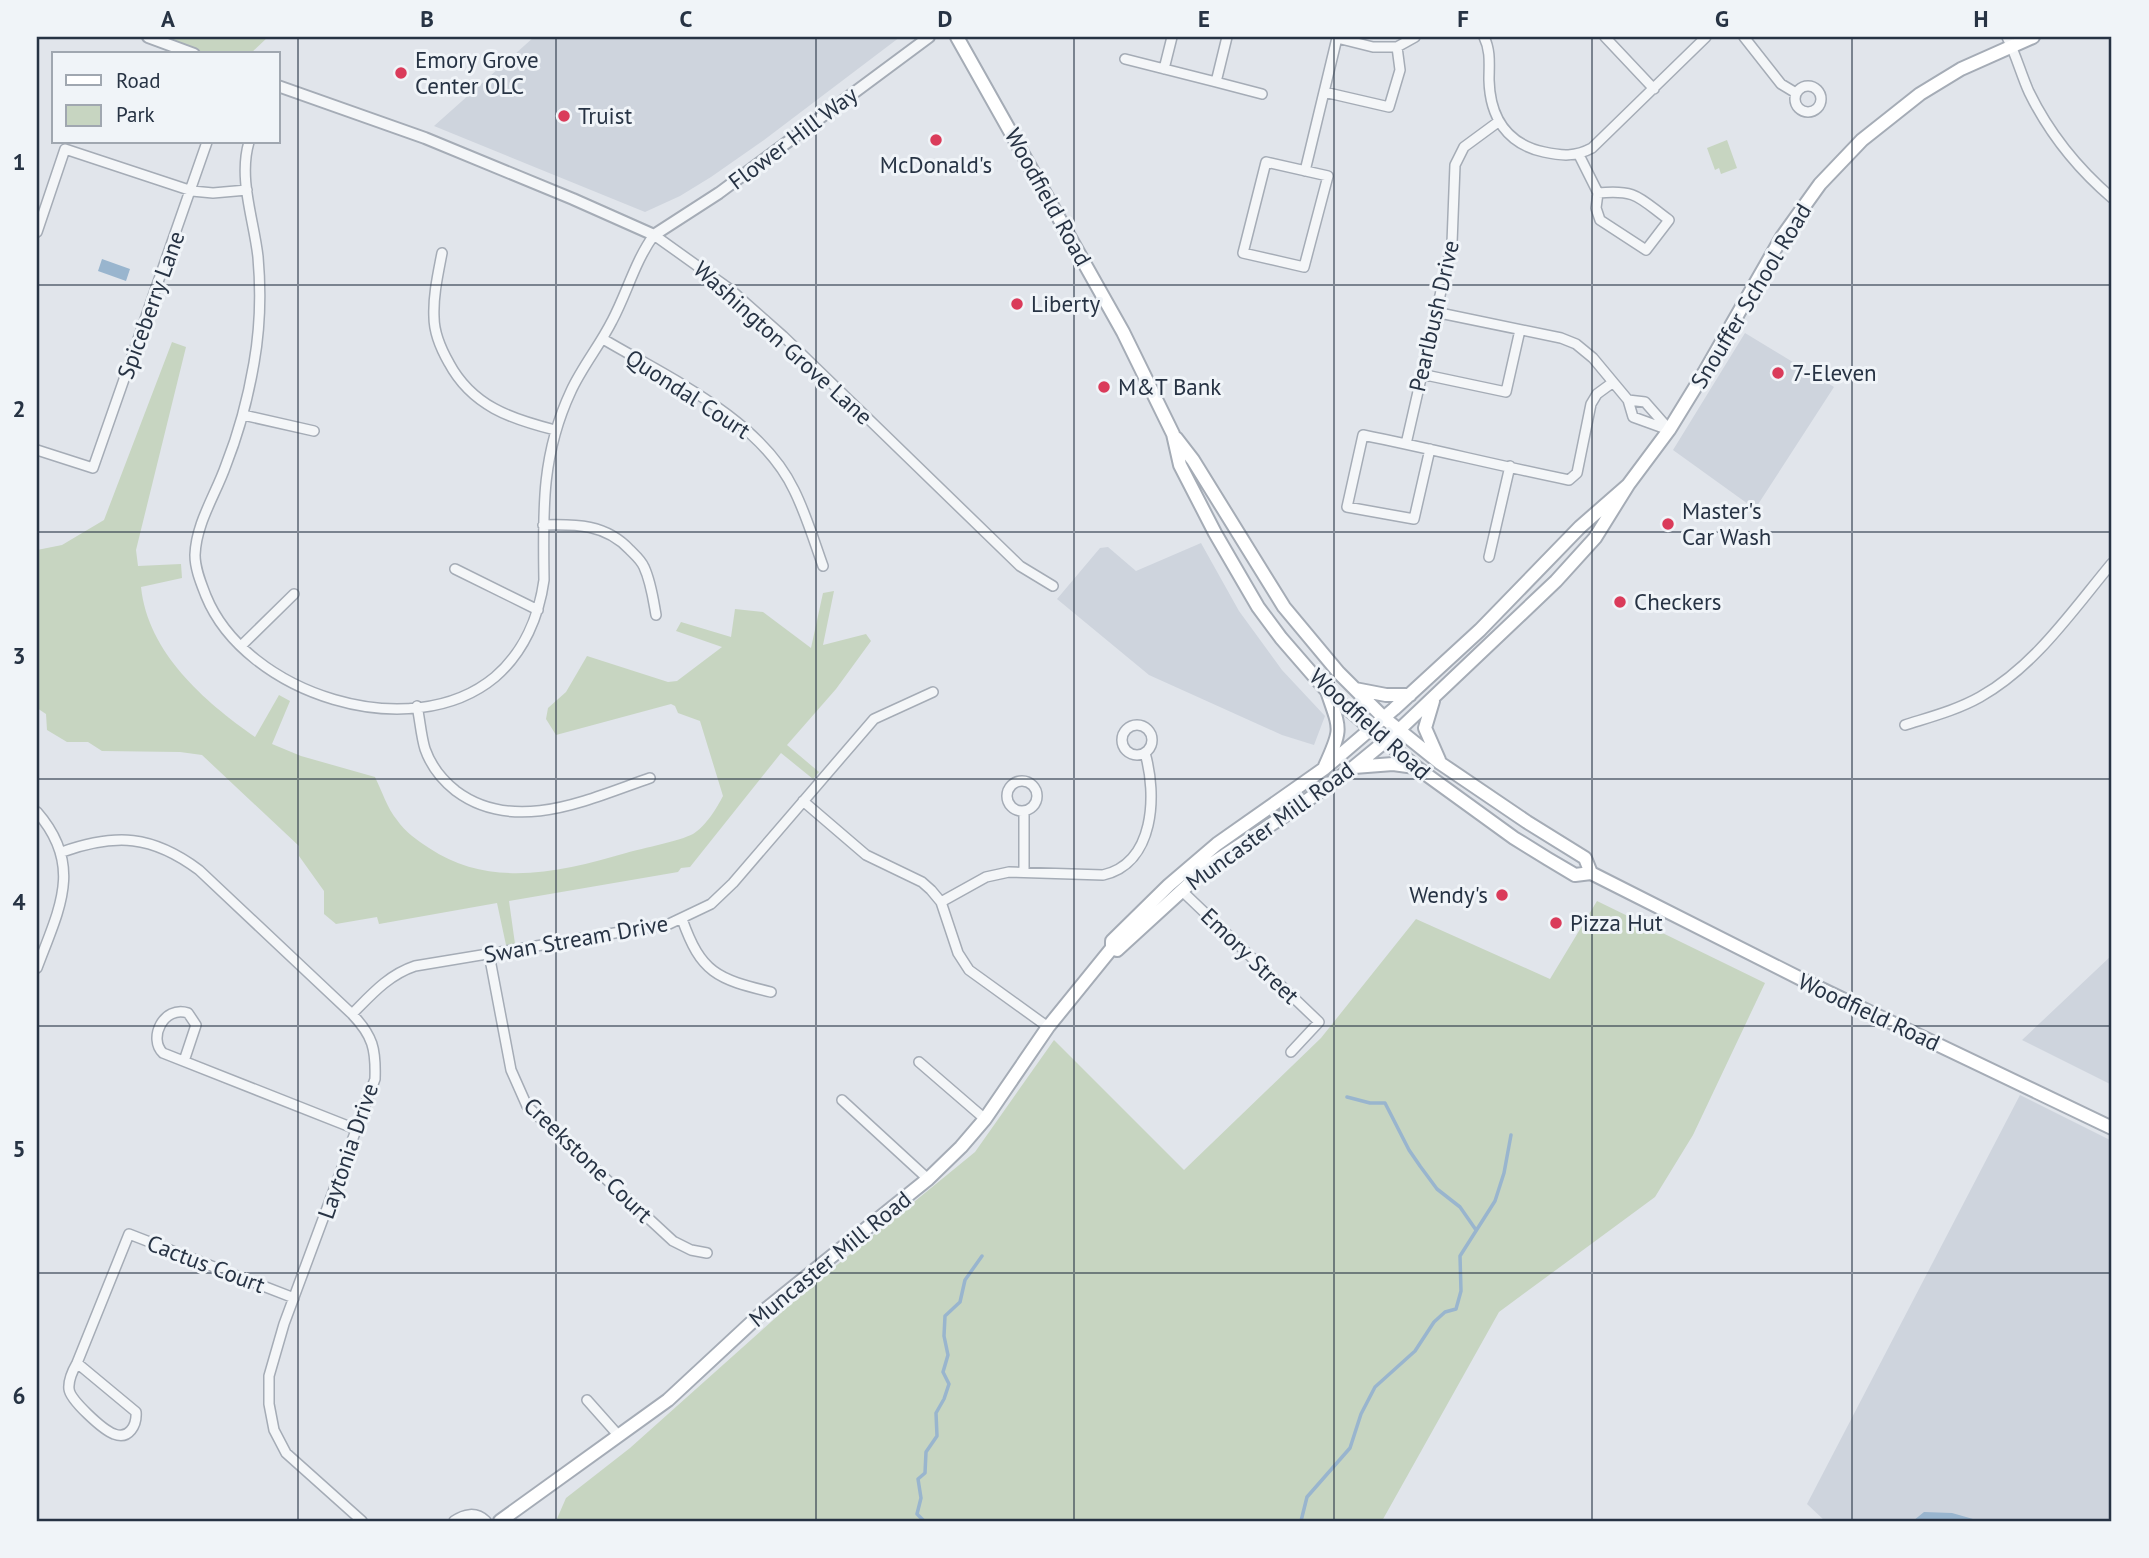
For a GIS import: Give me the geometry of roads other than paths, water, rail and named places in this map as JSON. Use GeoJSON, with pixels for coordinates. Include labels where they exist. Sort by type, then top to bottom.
{"type":"FeatureCollection","features":[{"type":"Feature","properties":{"kind":"main road","name":"Woodfield Road"},"geometry":{"type":"LineString","coordinates":[[957,37],[1123,332],[1173,434],[1193,460],[1284,607],[1317,648],[1384,718],[1440,763],[1585,858],[1591,873]]}},
{"type":"Feature","properties":{"kind":"main road","name":"Snouffer School Road"},"geometry":{"type":"LineString","coordinates":[[1399,730],[1564,572],[1595,538],[1628,485],[1669,430],[1782,237],[1820,184],[1862,140],[1898,110],[2010,41],[2033,37]]}},
{"type":"Feature","properties":{"kind":"main road","name":"Woodfield Road"},"geometry":{"type":"LineString","coordinates":[[1173,434],[1180,465],[1238,574],[1281,638],[1327,691],[1416,767],[1471,808],[1575,875],[1591,873],[1813,985],[2112,1128]]}},
{"type":"Feature","properties":{"kind":"main road","name":"Snouffer School Road"},"geometry":{"type":"LineString","coordinates":[[1384,718],[1480,630],[1580,527],[1628,485]]}},
{"type":"Feature","properties":{"kind":"main road"},"geometry":{"type":"LineString","coordinates":[[1355,689],[1386,695],[1410,695]]}},
{"type":"Feature","properties":{"kind":"main road"},"geometry":{"type":"LineString","coordinates":[[1325,768],[1339,731],[1327,691]]}},
{"type":"Feature","properties":{"kind":"main road"},"geometry":{"type":"LineString","coordinates":[[1435,697],[1425,728],[1440,763]]}},
{"type":"Feature","properties":{"kind":"main road","name":"Muncaster Mill Road"},"geometry":{"type":"LineString","coordinates":[[500,1521],[668,1400],[765,1310],[928,1179],[985,1119],[1048,1027],[1112,948],[1112,941],[1217,844],[1325,768],[1384,718]]}},
{"type":"Feature","properties":{"kind":"main road","name":"Muncaster Mill Road"},"geometry":{"type":"LineString","coordinates":[[1112,948],[1117,950],[1181,890],[1231,850],[1354,767],[1399,730]]}},
{"type":"Feature","properties":{"kind":"main road"},"geometry":{"type":"LineString","coordinates":[[1354,767],[1393,764],[1416,767]]}},
{"type":"Feature","properties":{"kind":"street"},"geometry":{"type":"LineString","coordinates":[[148,37],[189,52]]}},
{"type":"Feature","properties":{"kind":"street","name":"Flower Hill Way"},"geometry":{"type":"LineString","coordinates":[[654,235],[719,193],[929,37]]}},
{"type":"Feature","properties":{"kind":"street"},"geometry":{"type":"LineString","coordinates":[[1164,69],[1172,37]]}},
{"type":"Feature","properties":{"kind":"street"},"geometry":{"type":"LineString","coordinates":[[1216,82],[1227,37]]}},
{"type":"Feature","properties":{"kind":"street"},"geometry":{"type":"LineString","coordinates":[[1305,171],[1337,38],[1373,47],[1396,47],[1416,37]]}},
{"type":"Feature","properties":{"kind":"street"},"geometry":{"type":"LineString","coordinates":[[1484,37],[1489,55],[1490,97],[1498,122],[1512,138],[1534,150],[1562,155],[1579,155],[1592,148],[1706,37]]}},
{"type":"Feature","properties":{"kind":"street"},"geometry":{"type":"LineString","coordinates":[[1605,37],[1654,89]]}},
{"type":"Feature","properties":{"kind":"street"},"geometry":{"type":"LineString","coordinates":[[1744,37],[1781,84],[1796,93]]}},
{"type":"Feature","properties":{"kind":"street"},"geometry":{"type":"LineString","coordinates":[[2010,41],[2028,90],[2058,142],[2080,168],[2112,198]]}},
{"type":"Feature","properties":{"kind":"street"},"geometry":{"type":"LineString","coordinates":[[1324,92],[1390,107],[1400,70],[1396,47]]}},
{"type":"Feature","properties":{"kind":"street"},"geometry":{"type":"LineString","coordinates":[[1125,59],[1262,94]]}},
{"type":"Feature","properties":{"kind":"street","name":"Washington Grove Lane"},"geometry":{"type":"LineString","coordinates":[[280,87],[425,138],[654,235],[731,290],[783,336],[1020,566],[1053,586]]}},
{"type":"Feature","properties":{"kind":"street","name":"Pearlbush Drive"},"geometry":{"type":"LineString","coordinates":[[1406,444],[1452,243],[1455,165],[1464,147],[1498,122]]}},
{"type":"Feature","properties":{"kind":"street","name":"Spiceberry Lane"},"geometry":{"type":"LineString","coordinates":[[37,450],[93,468],[207,144]]}},
{"type":"Feature","properties":{"kind":"street"},"geometry":{"type":"LineString","coordinates":[[249,144],[245,169],[258,257],[259,307],[254,361],[243,415],[227,465],[201,526],[195,555],[198,576],[207,600],[223,627],[274,673],[313,694],[356,705],[384,709],[435,704],[461,696],[495,677],[524,644],[538,610],[544,580],[544,484],[555,430],[572,388],[603,339],[631,282],[643,250],[654,235]]}},
{"type":"Feature","properties":{"kind":"street"},"geometry":{"type":"LineString","coordinates":[[37,232],[65,149],[192,191],[213,193],[247,190]]}},
{"type":"Feature","properties":{"kind":"street"},"geometry":{"type":"LineString","coordinates":[[1579,155],[1598,193],[1596,208],[1600,220],[1646,250],[1669,220],[1633,194],[1619,191],[1598,193]]}},
{"type":"Feature","properties":{"kind":"street"},"geometry":{"type":"LineString","coordinates":[[1266,162],[1305,171],[1328,176],[1304,267],[1242,253],[1266,162]]}},
{"type":"Feature","properties":{"kind":"street"},"geometry":{"type":"LineString","coordinates":[[442,253],[434,295],[433,320],[439,346],[457,378],[469,392],[492,410],[515,420],[555,430]]}},
{"type":"Feature","properties":{"kind":"street"},"geometry":{"type":"LineString","coordinates":[[1435,312],[1561,338],[1576,344],[1593,358],[1628,400],[1633,417],[1669,430]]}},
{"type":"Feature","properties":{"kind":"street"},"geometry":{"type":"LineString","coordinates":[[1421,374],[1506,392],[1520,330]]}},
{"type":"Feature","properties":{"kind":"street","name":"Quondal Court"},"geometry":{"type":"LineString","coordinates":[[603,339],[730,416],[755,438],[776,462],[794,489],[824,566]]}},
{"type":"Feature","properties":{"kind":"street"},"geometry":{"type":"LineString","coordinates":[[1430,449],[1413,519],[1347,507],[1363,435],[1430,449],[1510,466],[1569,480],[1577,474],[1591,404],[1597,394],[1612,383]]}},
{"type":"Feature","properties":{"kind":"street"},"geometry":{"type":"LineString","coordinates":[[1628,400],[1645,402],[1669,430]]}},
{"type":"Feature","properties":{"kind":"street"},"geometry":{"type":"LineString","coordinates":[[243,415],[314,431]]}},
{"type":"Feature","properties":{"kind":"street"},"geometry":{"type":"LineString","coordinates":[[1489,557],[1510,466]]}},
{"type":"Feature","properties":{"kind":"street"},"geometry":{"type":"LineString","coordinates":[[543,525],[575,524],[592,527],[625,544],[643,563],[651,585],[656,615]]}},
{"type":"Feature","properties":{"kind":"street"},"geometry":{"type":"LineString","coordinates":[[1905,725],[1960,707],[2006,681],[2034,657],[2112,564]]}},
{"type":"Feature","properties":{"kind":"street"},"geometry":{"type":"LineString","coordinates":[[455,569],[538,610]]}},
{"type":"Feature","properties":{"kind":"street"},"geometry":{"type":"LineString","coordinates":[[241,646],[294,594]]}},
{"type":"Feature","properties":{"kind":"street","name":"Swan Stream Drive"},"geometry":{"type":"LineString","coordinates":[[352,1014],[383,983],[401,971],[415,966],[669,924],[711,904],[733,883],[874,719],[933,692]]}},
{"type":"Feature","properties":{"kind":"street"},"geometry":{"type":"LineString","coordinates":[[417,706],[425,748],[437,772],[447,785],[485,808],[514,813],[554,810],[650,778]]}},
{"type":"Feature","properties":{"kind":"street"},"geometry":{"type":"LineString","coordinates":[[941,902],[986,877],[1009,872],[1103,875],[1113,873],[1125,865],[1138,849],[1147,830],[1150,783],[1145,753]]}},
{"type":"Feature","properties":{"kind":"street"},"geometry":{"type":"LineString","coordinates":[[803,801],[866,855],[922,882],[941,902],[958,953],[969,970],[1048,1027]]}},
{"type":"Feature","properties":{"kind":"street"},"geometry":{"type":"LineString","coordinates":[[1024,811],[1024,872]]}},
{"type":"Feature","properties":{"kind":"street"},"geometry":{"type":"LineString","coordinates":[[37,812],[51,828],[62,852],[64,879],[59,910],[37,968]]}},
{"type":"Feature","properties":{"kind":"street","name":"Laytonia Drive"},"geometry":{"type":"LineString","coordinates":[[62,852],[94,842],[117,839],[159,846],[178,855],[199,870],[352,1014],[373,1043],[375,1079],[269,1376],[269,1404],[274,1430],[286,1452],[362,1521]]}},
{"type":"Feature","properties":{"kind":"street","name":"Emory Street"},"geometry":{"type":"LineString","coordinates":[[1181,890],[1319,1022],[1291,1052]]}},
{"type":"Feature","properties":{"kind":"street"},"geometry":{"type":"LineString","coordinates":[[682,919],[692,947],[709,970],[732,983],[771,992]]}},
{"type":"Feature","properties":{"kind":"street","name":"Creekstone Court"},"geometry":{"type":"LineString","coordinates":[[489,954],[511,1070],[527,1106],[673,1241],[691,1250],[707,1253]]}},
{"type":"Feature","properties":{"kind":"street"},"geometry":{"type":"LineString","coordinates":[[184,1061],[196,1025],[188,1013],[178,1010],[167,1016],[156,1041],[158,1049],[163,1053],[358,1130]]}},
{"type":"Feature","properties":{"kind":"street"},"geometry":{"type":"LineString","coordinates":[[919,1062],[985,1119]]}},
{"type":"Feature","properties":{"kind":"street"},"geometry":{"type":"LineString","coordinates":[[842,1100],[928,1179]]}},
{"type":"Feature","properties":{"kind":"street","name":"Cactus Court"},"geometry":{"type":"LineString","coordinates":[[77,1363],[136,1412],[137,1422],[133,1429],[124,1435],[113,1434],[74,1401],[69,1389],[77,1363],[129,1234],[295,1298]]}},
{"type":"Feature","properties":{"kind":"street"},"geometry":{"type":"LineString","coordinates":[[587,1400],[619,1436]]}},
{"type":"Feature","properties":{"kind":"street"},"geometry":{"type":"LineString","coordinates":[[454,1521],[472,1514],[486,1521]]}},
{"type":"Feature","properties":{"kind":"water"},"geometry":{"type":"Polygon","coordinates":[[[102,259],[130,269],[126,281],[98,271],[102,259]]]}},
{"type":"Feature","properties":{"kind":"water"},"geometry":{"type":"Polygon","coordinates":[[[1924,1512],[1952,1513],[1980,1521],[1913,1521],[1924,1512]]]}},
{"type":"Feature","properties":{"kind":"waterway"},"geometry":{"type":"LineString","coordinates":[[1347,1097],[1370,1103],[1385,1103],[1420,1166],[1437,1189],[1460,1207],[1476,1230]]}},
{"type":"Feature","properties":{"kind":"waterway"},"geometry":{"type":"LineString","coordinates":[[1301,1521],[1307,1497],[1350,1448],[1361,1414],[1375,1387],[1415,1351],[1434,1322],[1445,1312],[1456,1309],[1461,1291],[1460,1256],[1495,1201],[1504,1173],[1511,1135]]}},
{"type":"Feature","properties":{"kind":"waterway"},"geometry":{"type":"LineString","coordinates":[[924,1521],[917,1514],[921,1498],[918,1479],[925,1473],[926,1452],[937,1436],[936,1413],[949,1384],[943,1372],[948,1355],[944,1336],[945,1316],[960,1302],[965,1280],[982,1256]]}},
{"type":"Feature","properties":{"kind":"place","name":"Emory Grove Center OLC"},"geometry":{"type":"Point","coordinates":[401,73]}},
{"type":"Feature","properties":{"kind":"place","name":"Truist"},"geometry":{"type":"Point","coordinates":[564,116]}},
{"type":"Feature","properties":{"kind":"place","name":"McDonald's"},"geometry":{"type":"Point","coordinates":[936,140]}},
{"type":"Feature","properties":{"kind":"place","name":"Liberty"},"geometry":{"type":"Point","coordinates":[1017,304]}},
{"type":"Feature","properties":{"kind":"place","name":"7-Eleven"},"geometry":{"type":"Point","coordinates":[1778,373]}},
{"type":"Feature","properties":{"kind":"place","name":"M&T Bank"},"geometry":{"type":"Point","coordinates":[1104,387]}},
{"type":"Feature","properties":{"kind":"place","name":"Master's Car Wash"},"geometry":{"type":"Point","coordinates":[1668,524]}},
{"type":"Feature","properties":{"kind":"place","name":"Checkers"},"geometry":{"type":"Point","coordinates":[1620,602]}},
{"type":"Feature","properties":{"kind":"place","name":"Wendy's"},"geometry":{"type":"Point","coordinates":[1502,895]}},
{"type":"Feature","properties":{"kind":"place","name":"Pizza Hut"},"geometry":{"type":"Point","coordinates":[1556,923]}}]}
